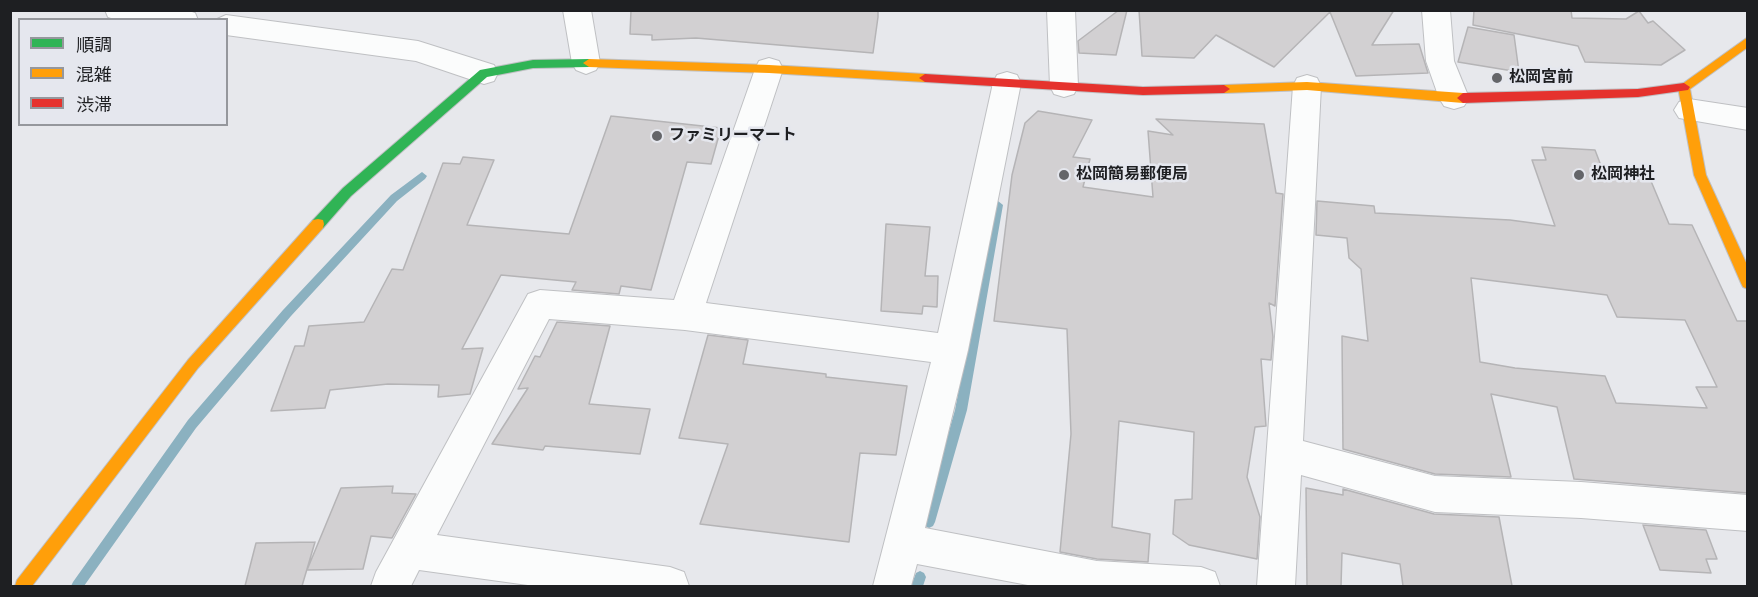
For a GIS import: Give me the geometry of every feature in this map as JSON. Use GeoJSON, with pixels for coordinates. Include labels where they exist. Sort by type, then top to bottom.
{"type":"FeatureCollection","features":[{"type":"Feature","properties":{"kind":"street"},"geometry":{"type":"LineString","coordinates":[[118,10],[172,18]]}},
{"type":"Feature","properties":{"kind":"street"},"geometry":{"type":"LineString","coordinates":[[577,10],[586,63]]}},
{"type":"Feature","properties":{"kind":"street"},"geometry":{"type":"LineString","coordinates":[[1061,10],[1064,86]]}},
{"type":"Feature","properties":{"kind":"street"},"geometry":{"type":"LineString","coordinates":[[1436,10],[1440,61],[1454,98]]}},
{"type":"Feature","properties":{"kind":"street"},"geometry":{"type":"LineString","coordinates":[[228,25],[418,51],[484,74]]}},
{"type":"Feature","properties":{"kind":"street"},"geometry":{"type":"LineString","coordinates":[[1686,98],[1748,41]]}},
{"type":"Feature","properties":{"kind":"street"},"geometry":{"type":"LineString","coordinates":[[23,586],[194,363],[346,192],[484,74],[533,64],[586,63],[770,69],[1143,91],[1307,86],[1454,98],[1638,93],[1686,98],[1748,119]]}},
{"type":"Feature","properties":{"kind":"street"},"geometry":{"type":"LineString","coordinates":[[685,315],[770,69]]}},
{"type":"Feature","properties":{"kind":"street"},"geometry":{"type":"LineString","coordinates":[[892,586],[951,350],[1007,83]]}},
{"type":"Feature","properties":{"kind":"street"},"geometry":{"type":"LineString","coordinates":[[1276,586],[1307,86]]}},
{"type":"Feature","properties":{"kind":"street"},"geometry":{"type":"LineString","coordinates":[[1686,98],[1700,175],[1748,283]]}},
{"type":"Feature","properties":{"kind":"street"},"geometry":{"type":"LineString","coordinates":[[390,586],[540,304],[685,315],[951,350]]}},
{"type":"Feature","properties":{"kind":"street"},"geometry":{"type":"LineString","coordinates":[[1286,453],[1435,494],[1581,500],[1748,513]]}},
{"type":"Feature","properties":{"kind":"street"},"geometry":{"type":"LineString","coordinates":[[903,542],[1098,580],[1201,586]]}},
{"type":"Feature","properties":{"kind":"street"},"geometry":{"type":"LineString","coordinates":[[409,550],[670,586]]}},
{"type":"Feature","properties":{"kind":"building"},"geometry":{"type":"Polygon","coordinates":[[[631,10],[878,10],[878,17],[873,53],[696,38],[652,40],[652,35],[630,34],[631,10]]]}},
{"type":"Feature","properties":{"kind":"building"},"geometry":{"type":"Polygon","coordinates":[[[1119,10],[1127,10],[1116,55],[1079,53],[1078,41],[1119,10]]]}},
{"type":"Feature","properties":{"kind":"building"},"geometry":{"type":"Polygon","coordinates":[[[1139,10],[1394,10],[1372,45],[1419,44],[1428,73],[1356,76],[1330,12],[1274,67],[1216,35],[1194,58],[1142,56],[1139,10]]]}},
{"type":"Feature","properties":{"kind":"building"},"geometry":{"type":"Polygon","coordinates":[[[1474,10],[1571,10],[1572,18],[1626,19],[1639,11],[1648,23],[1653,21],[1685,50],[1661,65],[1585,62],[1578,46],[1473,25],[1474,10]]]}},
{"type":"Feature","properties":{"kind":"building"},"geometry":{"type":"Polygon","coordinates":[[[1468,27],[1514,35],[1519,72],[1458,62],[1468,27]]]}},
{"type":"Feature","properties":{"kind":"building"},"geometry":{"type":"Polygon","coordinates":[[[1038,111],[1092,120],[1073,157],[1090,159],[1083,187],[1153,197],[1148,131],[1173,135],[1156,119],[1264,124],[1276,193],[1283,194],[1275,306],[1269,303],[1273,337],[1271,360],[1261,359],[1266,426],[1255,427],[1247,477],[1260,517],[1257,559],[1189,545],[1173,534],[1175,500],[1192,499],[1194,432],[1119,421],[1112,527],[1150,534],[1148,562],[1097,559],[1060,552],[1071,434],[1067,329],[994,321],[1012,175],[1025,123],[1038,111]]]}},
{"type":"Feature","properties":{"kind":"building"},"geometry":{"type":"Polygon","coordinates":[[[611,116],[721,128],[711,164],[687,162],[651,290],[621,286],[619,294],[572,290],[576,282],[501,275],[462,349],[483,348],[470,394],[438,397],[439,385],[388,384],[330,390],[325,408],[271,411],[295,346],[304,346],[309,326],[364,322],[392,269],[403,270],[443,163],[460,164],[463,157],[494,160],[467,225],[569,234],[611,116]]]}},
{"type":"Feature","properties":{"kind":"building"},"geometry":{"type":"Polygon","coordinates":[[[1542,147],[1595,150],[1603,171],[1648,174],[1669,224],[1692,225],[1737,321],[1748,321],[1748,493],[1574,479],[1557,407],[1491,394],[1511,477],[1435,474],[1343,449],[1342,336],[1368,341],[1361,269],[1349,258],[1347,238],[1316,235],[1317,201],[1374,206],[1375,213],[1510,220],[1555,226],[1532,160],[1546,160],[1542,147]],[[1471,278],[1480,362],[1515,368],[1605,376],[1616,403],[1707,408],[1696,387],[1717,387],[1685,320],[1617,317],[1607,295],[1471,278]]]}},
{"type":"Feature","properties":{"kind":"building"},"geometry":{"type":"Polygon","coordinates":[[[886,224],[930,227],[925,276],[938,276],[937,307],[923,306],[922,314],[881,311],[886,224]]]}},
{"type":"Feature","properties":{"kind":"building"},"geometry":{"type":"Polygon","coordinates":[[[557,322],[610,326],[589,404],[650,409],[640,454],[545,446],[543,450],[492,444],[528,388],[518,389],[535,356],[540,357],[557,322]]]}},
{"type":"Feature","properties":{"kind":"building"},"geometry":{"type":"Polygon","coordinates":[[[708,335],[748,340],[743,364],[826,374],[826,377],[907,386],[896,455],[860,453],[849,542],[700,524],[728,444],[679,438],[708,335]]]}},
{"type":"Feature","properties":{"kind":"building"},"geometry":{"type":"Polygon","coordinates":[[[393,486],[392,493],[416,494],[392,538],[371,536],[363,569],[307,570],[341,488],[393,486]]]}},
{"type":"Feature","properties":{"kind":"building"},"geometry":{"type":"Polygon","coordinates":[[[1306,488],[1343,495],[1343,489],[1434,514],[1499,517],[1512,586],[1403,586],[1400,564],[1342,553],[1341,586],[1307,586],[1306,488]]]}},
{"type":"Feature","properties":{"kind":"building"},"geometry":{"type":"Polygon","coordinates":[[[1643,525],[1706,530],[1717,559],[1706,559],[1711,573],[1660,570],[1643,525]]]}},
{"type":"Feature","properties":{"kind":"building"},"geometry":{"type":"Polygon","coordinates":[[[315,542],[302,586],[245,586],[256,543],[315,542]]]}},
{"type":"Feature","properties":{"kind":"waterway"},"geometry":{"type":"LineString","coordinates":[[77,586],[192,424],[287,313],[394,198],[422,176]]}},
{"type":"Feature","properties":{"kind":"waterway"},"geometry":{"type":"LineString","coordinates":[[929,522],[961,410],[998,205]]}},
{"type":"Feature","properties":{"kind":"waterway"},"geometry":{"type":"LineString","coordinates":[[917,586],[920,577]]}},
{"type":"Feature","properties":{"kind":"traffic: fast"},"geometry":{"type":"LineString","coordinates":[[318,224],[347,192],[484,73],[533,64],[589,63]]}},
{"type":"Feature","properties":{"kind":"traffic: slow"},"geometry":{"type":"LineString","coordinates":[[1748,41],[1684,87],[1700,175],[1748,283]]}},
{"type":"Feature","properties":{"kind":"traffic: slow"},"geometry":{"type":"LineString","coordinates":[[589,63],[769,69],[925,78]]}},
{"type":"Feature","properties":{"kind":"traffic: slow"},"geometry":{"type":"LineString","coordinates":[[1224,89],[1307,86],[1463,98]]}},
{"type":"Feature","properties":{"kind":"traffic: slow"},"geometry":{"type":"LineString","coordinates":[[23,586],[193,364],[318,224]]}},
{"type":"Feature","properties":{"kind":"traffic: jam"},"geometry":{"type":"LineString","coordinates":[[925,78],[1143,91],[1224,89]]}},
{"type":"Feature","properties":{"kind":"traffic: jam"},"geometry":{"type":"LineString","coordinates":[[1463,98],[1638,93],[1684,87]]}},
{"type":"Feature","properties":{"kind":"place","name":"松岡宮前"},"geometry":{"type":"Point","coordinates":[1497,78]}},
{"type":"Feature","properties":{"kind":"place","name":"ファミリーマート"},"geometry":{"type":"Point","coordinates":[657,136]}},
{"type":"Feature","properties":{"kind":"place","name":"松岡簡易郵便局"},"geometry":{"type":"Point","coordinates":[1064,175]}},
{"type":"Feature","properties":{"kind":"place","name":"松岡神社"},"geometry":{"type":"Point","coordinates":[1579,175]}}]}
